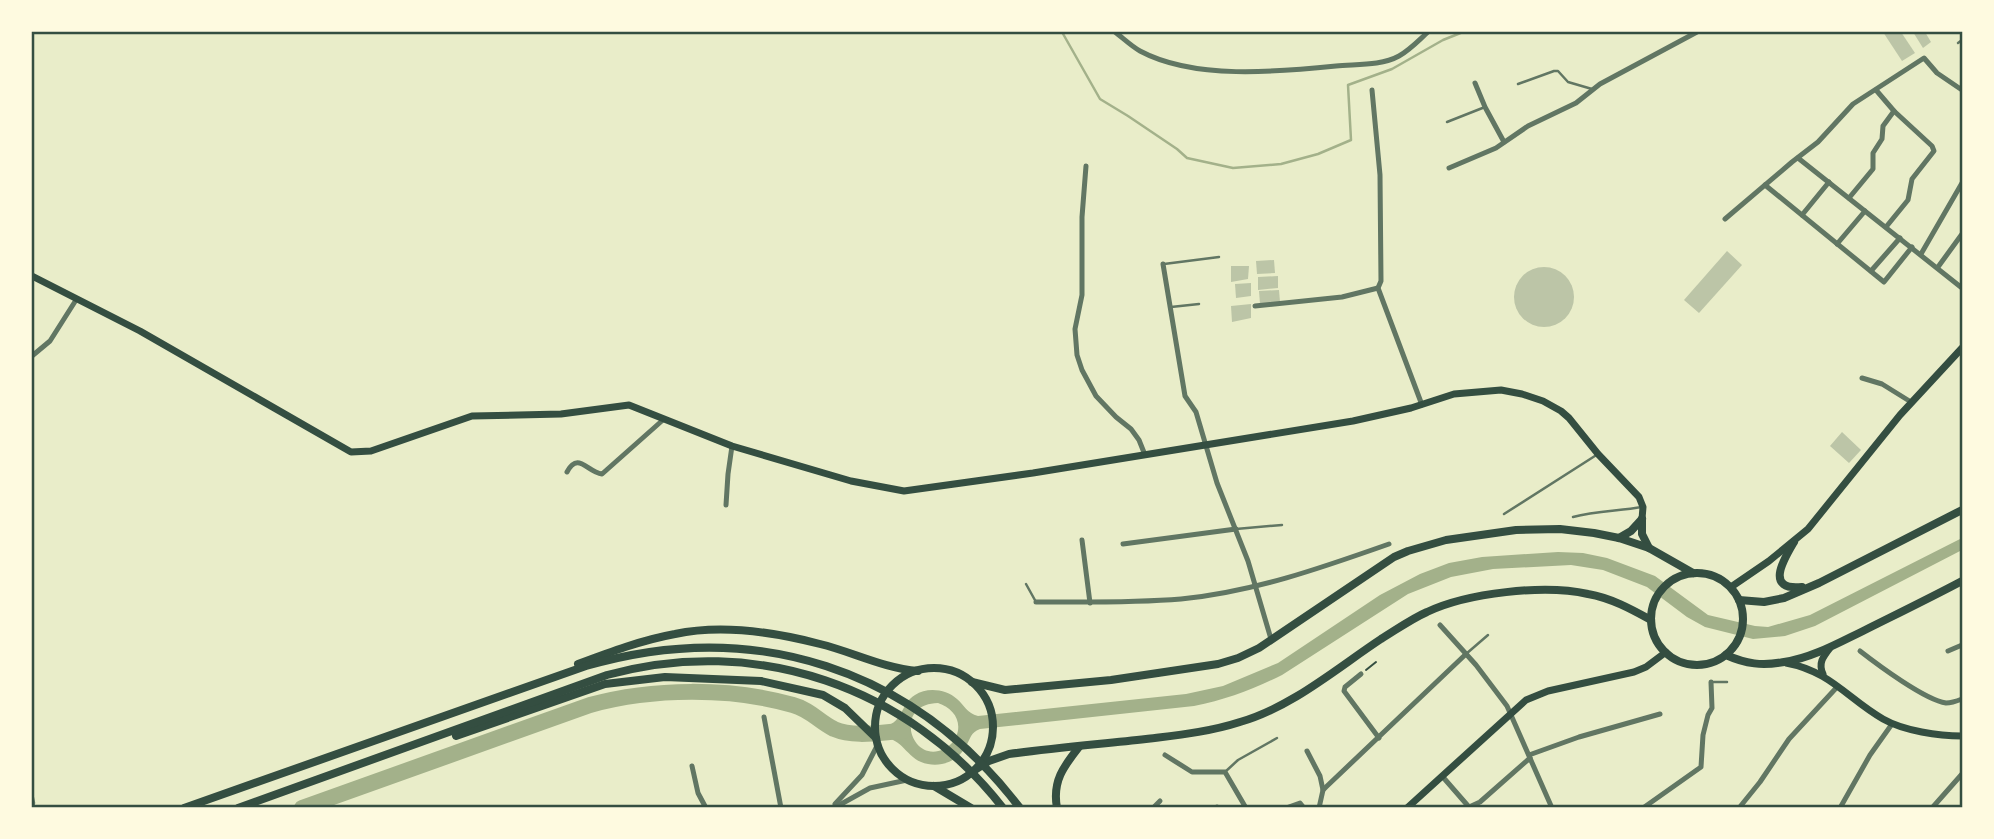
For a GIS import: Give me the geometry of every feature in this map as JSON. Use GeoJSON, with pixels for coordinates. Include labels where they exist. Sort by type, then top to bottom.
{"type":"FeatureCollection","features":[{"type":"Feature","properties":{"kind":"main road"},"geometry":{"type":"LineString","coordinates":[[32,276],[140,331],[351,452],[371,451],[472,416],[561,414],[629,405],[732,446],[851,481],[904,491],[1353,421],[1422,405],[1454,394],[1489,390],[1511,391],[1543,401],[1560,411],[1639,497],[1643,507],[1642,534],[1649,548]]}},
{"type":"Feature","properties":{"kind":"main road"},"geometry":{"type":"LineString","coordinates":[[1731,587],[1794,542],[1813,523],[1912,402],[1962,348]]}},
{"type":"Feature","properties":{"kind":"main road"},"geometry":{"type":"LineString","coordinates":[[1739,600],[1774,601],[1819,583],[1962,510]]}},
{"type":"Feature","properties":{"kind":"main road"},"geometry":{"type":"LineString","coordinates":[[1619,538],[1631,531],[1642,519]]}},
{"type":"Feature","properties":{"kind":"main road"},"geometry":{"type":"LineString","coordinates":[[1651,620],[1614,601],[1587,593],[1520,592],[1477,597],[1426,612],[1296,696],[1242,722],[1182,735],[1009,754],[989,761],[963,779],[949,784],[934,786],[907,780],[893,770],[877,741],[875,723],[882,700],[891,687],[903,677],[918,671],[949,671],[972,682],[1005,690],[1200,668],[1238,658],[1394,557],[1446,540],[1516,530],[1560,529],[1619,538],[1649,548],[1693,573],[1717,578],[1731,587],[1743,612],[1741,632],[1736,644],[1726,655],[1706,664],[1684,663],[1666,652],[1653,632],[1651,620],[1654,604],[1663,589],[1676,579],[1693,573]]}},
{"type":"Feature","properties":{"kind":"main road"},"geometry":{"type":"LineString","coordinates":[[1794,542],[1779,569],[1782,581],[1794,588],[1819,583]]}},
{"type":"Feature","properties":{"kind":"main road"},"geometry":{"type":"LineString","coordinates":[[1726,655],[1746,664],[1784,662],[1803,657],[1962,581]]}},
{"type":"Feature","properties":{"kind":"main road"},"geometry":{"type":"LineString","coordinates":[[403,730],[446,711],[634,644],[677,633],[747,631],[799,639],[834,647],[896,668],[918,671]]}},
{"type":"Feature","properties":{"kind":"main road"},"geometry":{"type":"LineString","coordinates":[[1823,675],[1821,661],[1831,645]]}},
{"type":"Feature","properties":{"kind":"main road"},"geometry":{"type":"LineString","coordinates":[[184,807],[586,666],[622,657],[671,650],[717,648],[786,655],[829,666],[866,680],[937,723],[998,779],[1020,807]]}},
{"type":"Feature","properties":{"kind":"main road"},"geometry":{"type":"LineString","coordinates":[[1412,806],[1522,703],[1538,694],[1634,672],[1646,667],[1666,652]]}},
{"type":"Feature","properties":{"kind":"main road"},"geometry":{"type":"LineString","coordinates":[[238,807],[607,675],[642,666],[735,662],[783,668],[825,679],[886,707],[926,732],[965,765],[1003,807]]}},
{"type":"Feature","properties":{"kind":"main road"},"geometry":{"type":"LineString","coordinates":[[1784,662],[1823,675],[1892,723],[1932,733],[1962,736]]}},
{"type":"Feature","properties":{"kind":"main road"},"geometry":{"type":"LineString","coordinates":[[402,749],[426,746],[605,684],[665,677],[748,680],[822,695],[833,699],[863,724],[877,741]]}},
{"type":"Feature","properties":{"kind":"main road"},"geometry":{"type":"LineString","coordinates":[[972,682],[985,699],[992,721],[990,744],[975,770]]}},
{"type":"Feature","properties":{"kind":"main road"},"geometry":{"type":"LineString","coordinates":[[1057,807],[1059,773],[1079,747]]}},
{"type":"Feature","properties":{"kind":"main road"},"geometry":{"type":"LineString","coordinates":[[934,786],[971,807]]}},
{"type":"Feature","properties":{"kind":"street"},"geometry":{"type":"LineString","coordinates":[[1115,32],[1151,57],[1196,69],[1242,71],[1294,70],[1389,60],[1399,57],[1428,32]]}},
{"type":"Feature","properties":{"kind":"street"},"geometry":{"type":"LineString","coordinates":[[1449,168],[1496,148],[1528,126],[1567,109],[1592,89],[1697,32]]}},
{"type":"Feature","properties":{"kind":"street"},"geometry":{"type":"LineString","coordinates":[[1725,219],[1818,142],[1853,104],[1924,58],[1937,73],[1962,90]]}},
{"type":"Feature","properties":{"kind":"street"},"geometry":{"type":"LineString","coordinates":[[1475,83],[1504,142]]}},
{"type":"Feature","properties":{"kind":"street"},"geometry":{"type":"LineString","coordinates":[[1372,90],[1380,175],[1381,281],[1378,289],[1422,405]]}},
{"type":"Feature","properties":{"kind":"street"},"geometry":{"type":"LineString","coordinates":[[1876,90],[1934,151],[1912,180],[1908,200],[1886,227]]}},
{"type":"Feature","properties":{"kind":"street"},"geometry":{"type":"LineString","coordinates":[[1849,198],[1873,169],[1873,153],[1882,139],[1882,126],[1894,111]]}},
{"type":"Feature","properties":{"kind":"street"},"geometry":{"type":"LineString","coordinates":[[1798,158],[1962,288]]}},
{"type":"Feature","properties":{"kind":"street"},"geometry":{"type":"LineString","coordinates":[[1086,166],[1082,217],[1082,295],[1075,329],[1077,355],[1096,396],[1131,429],[1145,455]]}},
{"type":"Feature","properties":{"kind":"street"},"geometry":{"type":"LineString","coordinates":[[1802,215],[1829,182]]}},
{"type":"Feature","properties":{"kind":"street"},"geometry":{"type":"LineString","coordinates":[[1921,254],[1962,184]]}},
{"type":"Feature","properties":{"kind":"street"},"geometry":{"type":"LineString","coordinates":[[1765,186],[1884,282],[1912,247]]}},
{"type":"Feature","properties":{"kind":"street"},"geometry":{"type":"LineString","coordinates":[[1837,244],[1865,211]]}},
{"type":"Feature","properties":{"kind":"street"},"geometry":{"type":"LineString","coordinates":[[1938,267],[1962,234]]}},
{"type":"Feature","properties":{"kind":"street"},"geometry":{"type":"LineString","coordinates":[[1871,271],[1899,238]]}},
{"type":"Feature","properties":{"kind":"street"},"geometry":{"type":"LineString","coordinates":[[1163,264],[1185,396],[1196,412],[1216,483],[1236,529],[1271,639]]}},
{"type":"Feature","properties":{"kind":"street"},"geometry":{"type":"LineString","coordinates":[[1255,306],[1342,297],[1378,289]]}},
{"type":"Feature","properties":{"kind":"street"},"geometry":{"type":"LineString","coordinates":[[32,356],[50,341],[76,300]]}},
{"type":"Feature","properties":{"kind":"street"},"geometry":{"type":"LineString","coordinates":[[1862,378],[1882,384],[1912,402]]}},
{"type":"Feature","properties":{"kind":"street"},"geometry":{"type":"LineString","coordinates":[[567,472],[575,463],[580,463],[595,473],[602,474],[664,419]]}},
{"type":"Feature","properties":{"kind":"street"},"geometry":{"type":"LineString","coordinates":[[726,505],[732,446]]}},
{"type":"Feature","properties":{"kind":"street"},"geometry":{"type":"LineString","coordinates":[[1123,544],[1236,529]]}},
{"type":"Feature","properties":{"kind":"street"},"geometry":{"type":"LineString","coordinates":[[1082,540],[1090,603]]}},
{"type":"Feature","properties":{"kind":"street"},"geometry":{"type":"LineString","coordinates":[[1036,602],[1090,603],[1179,599],[1256,586],[1314,571],[1389,544]]}},
{"type":"Feature","properties":{"kind":"street"},"geometry":{"type":"LineString","coordinates":[[1440,625],[1486,677],[1510,713],[1552,807]]}},
{"type":"Feature","properties":{"kind":"street"},"geometry":{"type":"LineString","coordinates":[[1948,651],[1962,645]]}},
{"type":"Feature","properties":{"kind":"street"},"geometry":{"type":"LineString","coordinates":[[1860,651],[1904,682],[1939,701],[1954,703],[1962,699]]}},
{"type":"Feature","properties":{"kind":"street"},"geometry":{"type":"LineString","coordinates":[[1323,790],[1466,653]]}},
{"type":"Feature","properties":{"kind":"street"},"geometry":{"type":"LineString","coordinates":[[1361,674],[1345,687],[1344,691],[1380,738]]}},
{"type":"Feature","properties":{"kind":"street"},"geometry":{"type":"LineString","coordinates":[[1643,807],[1700,766],[1703,734],[1712,708],[1711,682]]}},
{"type":"Feature","properties":{"kind":"street"},"geometry":{"type":"LineString","coordinates":[[1739,807],[1789,739],[1838,685]]}},
{"type":"Feature","properties":{"kind":"street"},"geometry":{"type":"LineString","coordinates":[[1442,776],[1468,807],[1480,802],[1529,756],[1660,713]]}},
{"type":"Feature","properties":{"kind":"street"},"geometry":{"type":"LineString","coordinates":[[764,717],[781,807]]}},
{"type":"Feature","properties":{"kind":"street"},"geometry":{"type":"LineString","coordinates":[[1840,807],[1892,723]]}},
{"type":"Feature","properties":{"kind":"street"},"geometry":{"type":"LineString","coordinates":[[833,807],[862,775],[877,741]]}},
{"type":"Feature","properties":{"kind":"street"},"geometry":{"type":"LineString","coordinates":[[1307,751],[1320,776],[1323,790],[1319,807]]}},
{"type":"Feature","properties":{"kind":"street"},"geometry":{"type":"LineString","coordinates":[[1165,755],[1192,772],[1225,772],[1246,807]]}},
{"type":"Feature","properties":{"kind":"street"},"geometry":{"type":"LineString","coordinates":[[692,766],[698,793],[706,807]]}},
{"type":"Feature","properties":{"kind":"street"},"geometry":{"type":"LineString","coordinates":[[1932,807],[1962,774]]}},
{"type":"Feature","properties":{"kind":"street"},"geometry":{"type":"LineString","coordinates":[[833,807],[870,788],[907,780]]}},
{"type":"Feature","properties":{"kind":"street"},"geometry":{"type":"LineString","coordinates":[[1153,807],[1160,801]]}},
{"type":"Feature","properties":{"kind":"street"},"geometry":{"type":"LineString","coordinates":[[1286,807],[1300,803],[1304,807]]}},
{"type":"Feature","properties":{"kind":"lane"},"geometry":{"type":"LineString","coordinates":[[1958,43],[1962,40]]}},
{"type":"Feature","properties":{"kind":"lane"},"geometry":{"type":"LineString","coordinates":[[1518,84],[1558,71],[1568,82],[1592,89]]}},
{"type":"Feature","properties":{"kind":"lane"},"geometry":{"type":"LineString","coordinates":[[1447,122],[1485,107]]}},
{"type":"Feature","properties":{"kind":"lane"},"geometry":{"type":"LineString","coordinates":[[1163,264],[1219,257]]}},
{"type":"Feature","properties":{"kind":"lane"},"geometry":{"type":"LineString","coordinates":[[1171,307],[1199,304]]}},
{"type":"Feature","properties":{"kind":"lane"},"geometry":{"type":"LineString","coordinates":[[1504,514],[1598,454]]}},
{"type":"Feature","properties":{"kind":"lane"},"geometry":{"type":"LineString","coordinates":[[1573,517],[1598,511],[1643,507]]}},
{"type":"Feature","properties":{"kind":"lane"},"geometry":{"type":"LineString","coordinates":[[1236,529],[1282,525]]}},
{"type":"Feature","properties":{"kind":"lane"},"geometry":{"type":"LineString","coordinates":[[1026,584],[1036,602]]}},
{"type":"Feature","properties":{"kind":"lane"},"geometry":{"type":"LineString","coordinates":[[1466,653],[1488,635]]}},
{"type":"Feature","properties":{"kind":"lane"},"geometry":{"type":"LineString","coordinates":[[1711,682],[1727,682]]}},
{"type":"Feature","properties":{"kind":"lane"},"geometry":{"type":"LineString","coordinates":[[1225,772],[1238,760],[1277,738]]}},
{"type":"Feature","properties":{"kind":"lane"},"geometry":{"type":"LineString","coordinates":[[32,793],[33,807]]}},
{"type":"Feature","properties":{"kind":"path"},"geometry":{"type":"LineString","coordinates":[[1361,674],[1376,662]]}},
{"type":"Feature","properties":{"kind":"shaded area"},"geometry":{"type":"Polygon","coordinates":[[[1962,538],[1962,550],[1815,626],[1785,636],[1753,639],[1705,627],[1647,587],[1603,570],[1571,565],[1493,569],[1451,577],[1408,594],[1282,675],[1217,701],[1194,706],[980,729],[972,734],[959,755],[939,764],[921,762],[897,742],[886,738],[885,726],[896,721],[910,699],[925,691],[947,693],[978,716],[1186,694],[1223,686],[1278,663],[1380,595],[1420,574],[1449,563],[1482,557],[1583,553],[1607,558],[1655,576],[1708,615],[1768,627],[1810,615],[1962,538]],[[938,703],[924,706],[915,713],[911,732],[915,742],[923,749],[932,752],[944,749],[956,737],[958,726],[955,716],[938,703]]]}},
{"type":"Feature","properties":{"kind":"building"},"geometry":{"type":"Polygon","coordinates":[[[1883,32],[1901,32],[1915,53],[1902,61],[1883,32]]]}},
{"type":"Feature","properties":{"kind":"building"},"geometry":{"type":"Polygon","coordinates":[[[1913,32],[1925,32],[1931,42],[1923,48],[1913,32]]]}},
{"type":"Feature","properties":{"kind":"building"},"geometry":{"type":"Polygon","coordinates":[[[1727,251],[1742,265],[1699,313],[1684,300],[1727,251]]]}},
{"type":"Feature","properties":{"kind":"building"},"geometry":{"type":"Polygon","coordinates":[[[1274,260],[1275,273],[1257,274],[1256,261],[1274,260]]]}},
{"type":"Feature","properties":{"kind":"building"},"geometry":{"type":"Polygon","coordinates":[[[1231,266],[1249,266],[1248,279],[1231,282],[1231,266]]]}},
{"type":"Feature","properties":{"kind":"building"},"geometry":{"type":"Polygon","coordinates":[[[1544,267],[1561,272],[1569,280],[1574,297],[1569,314],[1561,322],[1544,327],[1527,322],[1519,314],[1514,297],[1519,280],[1527,272],[1544,267]]]}},
{"type":"Feature","properties":{"kind":"building"},"geometry":{"type":"Polygon","coordinates":[[[1278,276],[1278,288],[1258,290],[1258,277],[1278,276]]]}},
{"type":"Feature","properties":{"kind":"building"},"geometry":{"type":"Polygon","coordinates":[[[1251,283],[1251,296],[1236,298],[1235,284],[1251,283]]]}},
{"type":"Feature","properties":{"kind":"building"},"geometry":{"type":"Polygon","coordinates":[[[1279,290],[1280,302],[1260,304],[1259,291],[1279,290]]]}},
{"type":"Feature","properties":{"kind":"building"},"geometry":{"type":"Polygon","coordinates":[[[1251,304],[1251,318],[1232,322],[1231,306],[1251,304]]]}},
{"type":"Feature","properties":{"kind":"building"},"geometry":{"type":"Polygon","coordinates":[[[1842,432],[1861,450],[1849,463],[1830,446],[1842,432]]]}},
{"type":"Feature","properties":{"kind":"waterway"},"geometry":{"type":"LineString","coordinates":[[1062,32],[1100,99],[1187,158],[1233,168],[1281,164],[1318,154],[1351,140],[1348,85],[1392,69],[1443,40],[1463,32]]}},
{"type":"Feature","properties":{"kind":"waterway"},"geometry":{"type":"LineString","coordinates":[[302,808],[590,705],[639,695],[691,692],[743,695],[799,707],[842,732],[868,734],[903,731]]}}]}
